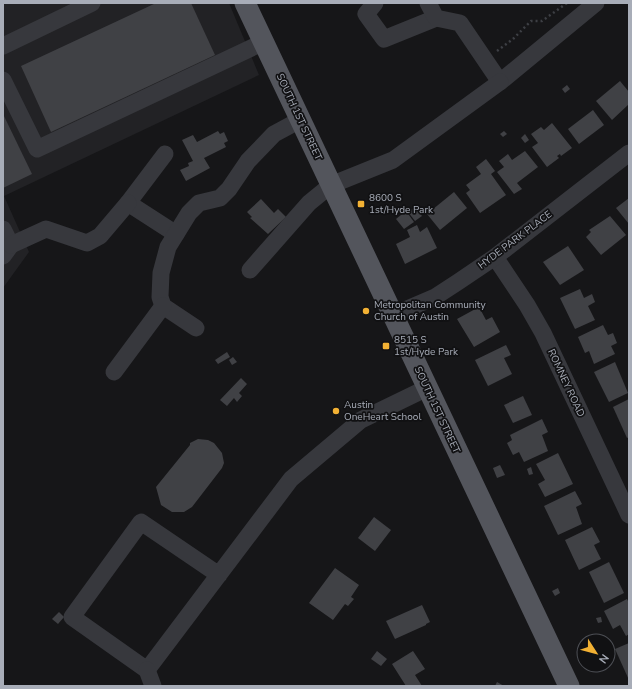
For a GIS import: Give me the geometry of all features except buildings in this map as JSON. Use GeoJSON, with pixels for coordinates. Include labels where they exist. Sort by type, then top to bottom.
{"type":"FeatureCollection","features":[{"type":"Feature","properties":{"kind":"main road","name":"SOUTH 1ST STREET"},"geometry":{"type":"LineString","coordinates":[[245,3],[569,686]]}},
{"type":"Feature","properties":{"kind":"street"},"geometry":{"type":"LineString","coordinates":[[3,46],[92,3]]}},
{"type":"Feature","properties":{"kind":"street"},"geometry":{"type":"LineString","coordinates":[[375,3],[366,14],[384,39],[432,10],[460,23],[500,82]]}},
{"type":"Feature","properties":{"kind":"street"},"geometry":{"type":"LineString","coordinates":[[250,270],[309,203],[331,185],[393,160],[500,82],[596,3]]}},
{"type":"Feature","properties":{"kind":"street"},"geometry":{"type":"LineString","coordinates":[[3,80],[37,149],[264,42]]}},
{"type":"Feature","properties":{"kind":"street"},"geometry":{"type":"LineString","coordinates":[[196,328],[163,306],[160,297],[161,273],[168,247],[189,213],[199,203],[220,198],[229,189],[248,161],[274,134],[300,120]]}},
{"type":"Feature","properties":{"kind":"street","name":"HYDE PARK PLACE"},"geometry":{"type":"LineString","coordinates":[[393,315],[435,297],[494,257],[629,153]]}},
{"type":"Feature","properties":{"kind":"street"},"geometry":{"type":"LineString","coordinates":[[3,229],[7,251],[46,229],[87,243],[100,236],[128,204],[165,154]]}},
{"type":"Feature","properties":{"kind":"street"},"geometry":{"type":"LineString","coordinates":[[128,204],[176,234]]}},
{"type":"Feature","properties":{"kind":"street","name":"ROMNEY ROAD"},"geometry":{"type":"LineString","coordinates":[[494,257],[527,305],[543,333],[629,515]]}},
{"type":"Feature","properties":{"kind":"street"},"geometry":{"type":"LineString","coordinates":[[114,372],[163,306]]}},
{"type":"Feature","properties":{"kind":"street"},"geometry":{"type":"LineString","coordinates":[[146,670],[291,479],[361,420],[427,388]]}},
{"type":"Feature","properties":{"kind":"street"},"geometry":{"type":"LineString","coordinates":[[154,686],[146,670],[72,617],[141,522],[219,575]]}},
{"type":"Feature","properties":{"kind":"path"},"geometry":{"type":"LineString","coordinates":[[485,60],[514,39],[530,21],[542,21],[567,3]]}},
{"type":"Feature","properties":{"kind":"shaded area"},"geometry":{"type":"Polygon","coordinates":[[[3,3],[229,3],[259,75],[4,196],[29,252],[3,288],[3,3]]]}},
{"type":"Feature","properties":{"kind":"place","name":"8600 S 1st/Hyde Park"},"geometry":{"type":"Point","coordinates":[361,204]}},
{"type":"Feature","properties":{"kind":"place","name":"Metropolitan Community Church of Austin"},"geometry":{"type":"Point","coordinates":[366,311]}},
{"type":"Feature","properties":{"kind":"place","name":"8515 S 1st/Hyde Park"},"geometry":{"type":"Point","coordinates":[386,346]}},
{"type":"Feature","properties":{"kind":"place","name":"Austin OneHeart School"},"geometry":{"type":"Point","coordinates":[336,411]}}]}
